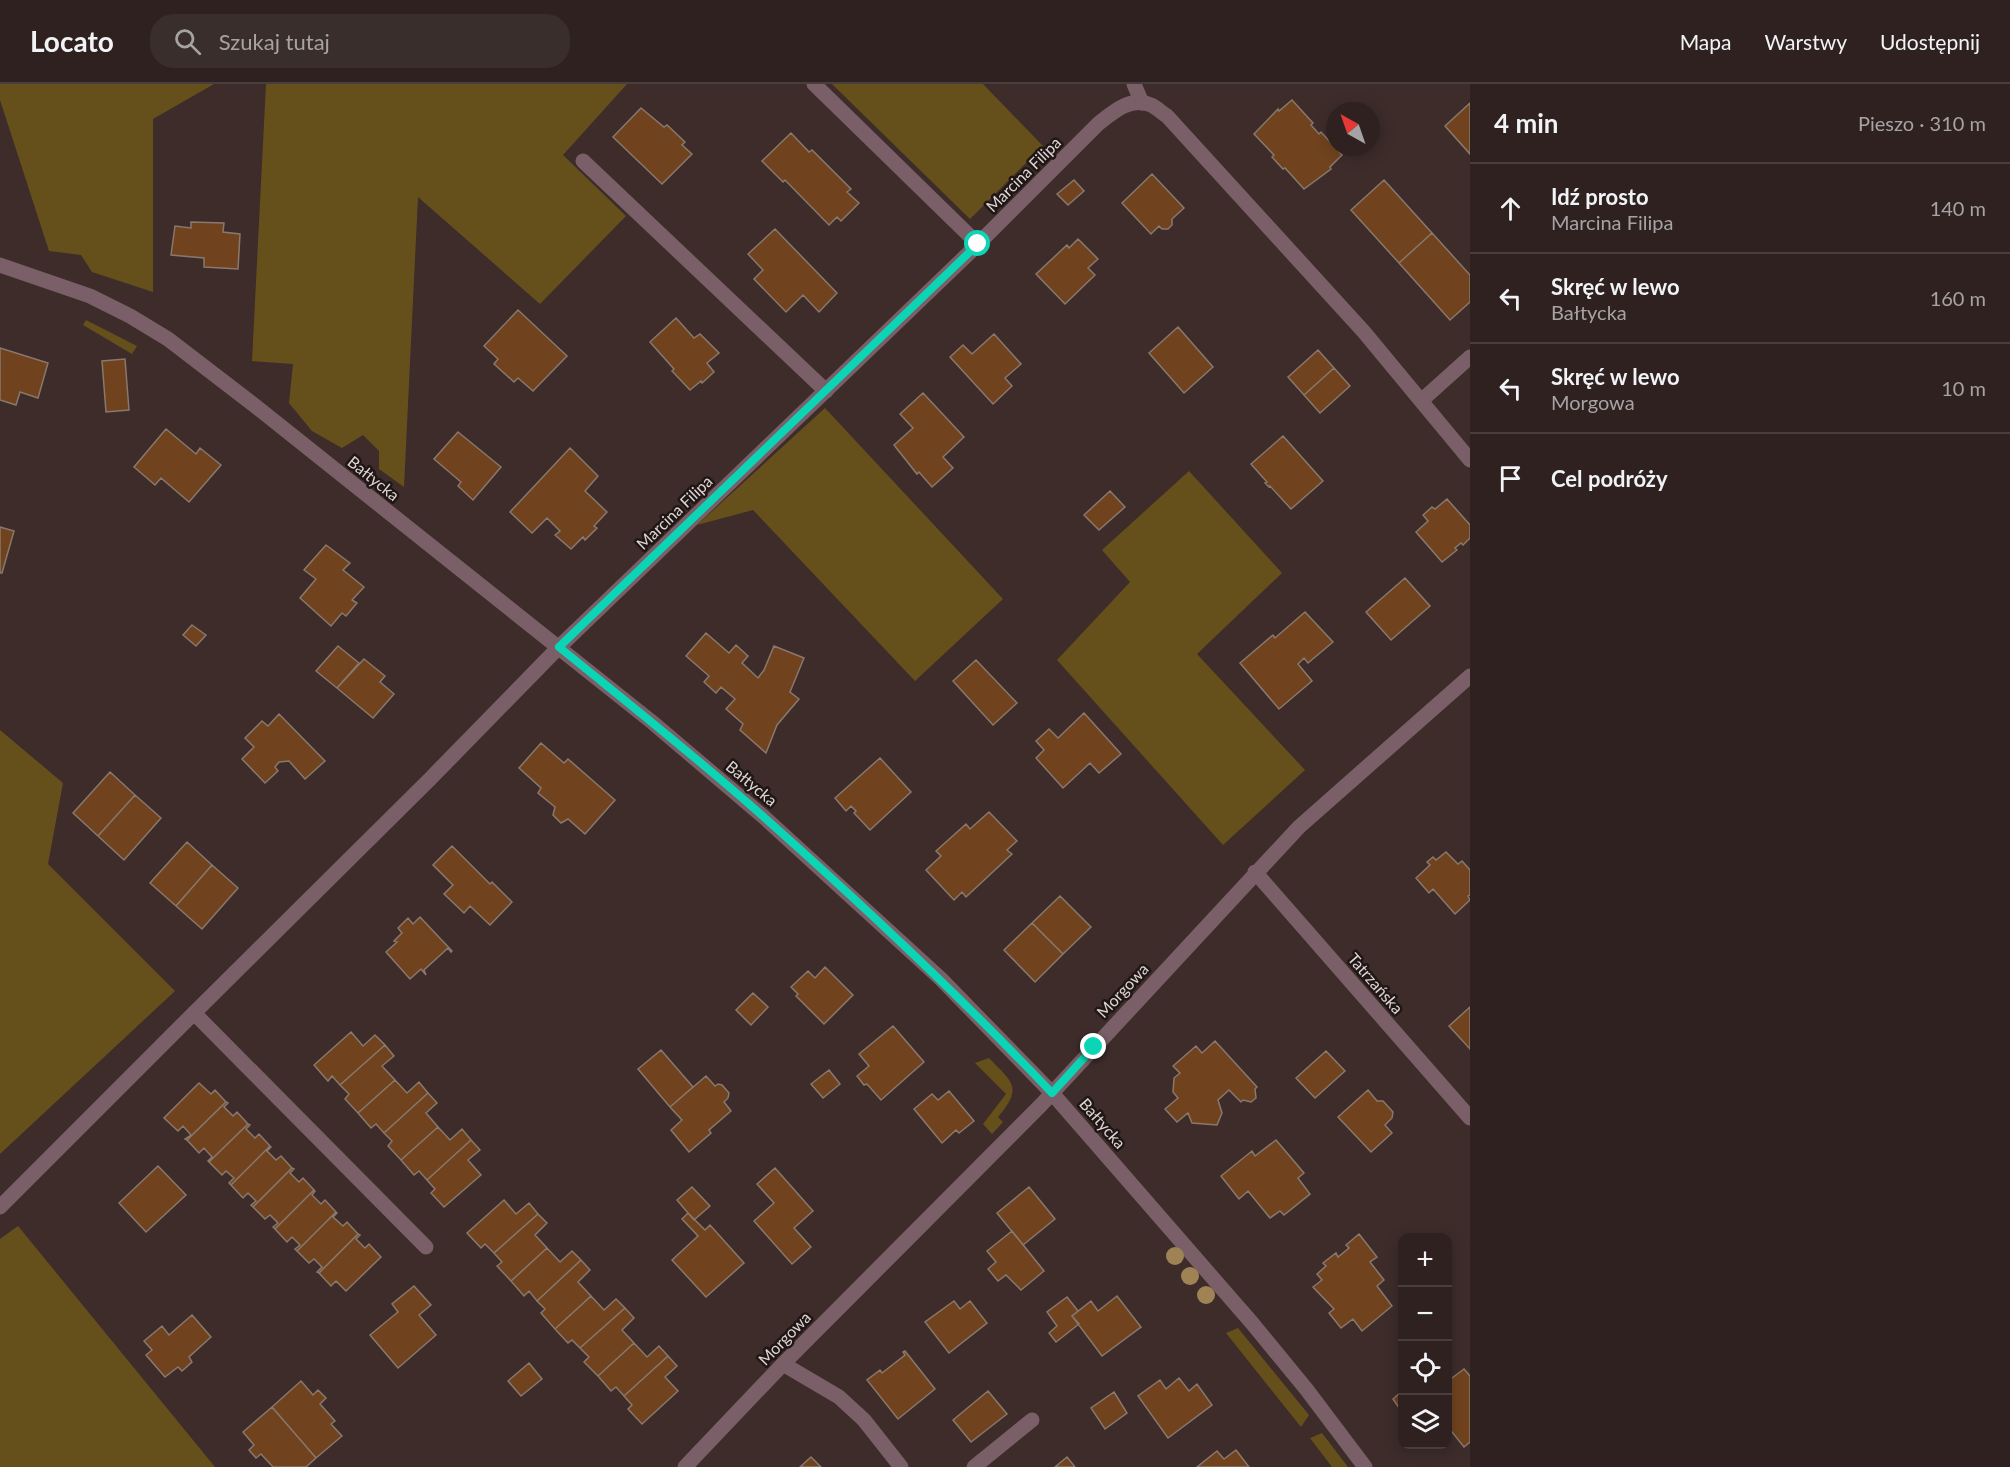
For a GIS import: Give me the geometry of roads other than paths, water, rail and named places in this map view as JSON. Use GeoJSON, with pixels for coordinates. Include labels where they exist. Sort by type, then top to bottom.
{"type":"FeatureCollection","features":[{"type":"Feature","properties":{"kind":"street"},"geometry":{"type":"LineString","coordinates":[[814,84],[978,244]]}},
{"type":"Feature","properties":{"kind":"street"},"geometry":{"type":"LineString","coordinates":[[1134,84],[1142,103],[1150,104],[1167,116],[1364,332],[1470,460]]}},
{"type":"Feature","properties":{"kind":"street","name":"Marcina Filipa"},"geometry":{"type":"LineString","coordinates":[[0,1207],[430,779],[559,647],[978,244],[1098,124],[1115,110],[1134,102],[1142,103]]}},
{"type":"Feature","properties":{"kind":"street"},"geometry":{"type":"LineString","coordinates":[[584,161],[826,391]]}},
{"type":"Feature","properties":{"kind":"street","name":"Bałtycka"},"geometry":{"type":"LineString","coordinates":[[0,265],[90,296],[168,339],[559,647],[765,818],[941,979],[1052,1093],[1252,1323],[1307,1390],[1365,1467]]}},
{"type":"Feature","properties":{"kind":"street"},"geometry":{"type":"LineString","coordinates":[[1421,400],[1470,357]]}},
{"type":"Feature","properties":{"kind":"street","name":"Morgowa"},"geometry":{"type":"LineString","coordinates":[[685,1467],[1052,1093],[1255,873],[1314,813],[1470,676]]}},
{"type":"Feature","properties":{"kind":"street","name":"Tatrzańska"},"geometry":{"type":"LineString","coordinates":[[1255,873],[1470,1118]]}},
{"type":"Feature","properties":{"kind":"street"},"geometry":{"type":"LineString","coordinates":[[194,1013],[426,1247]]}},
{"type":"Feature","properties":{"kind":"street"},"geometry":{"type":"LineString","coordinates":[[783,1365],[839,1398],[864,1420],[901,1467]]}},
{"type":"Feature","properties":{"kind":"street"},"geometry":{"type":"LineString","coordinates":[[974,1467],[1032,1420]]}}]}
